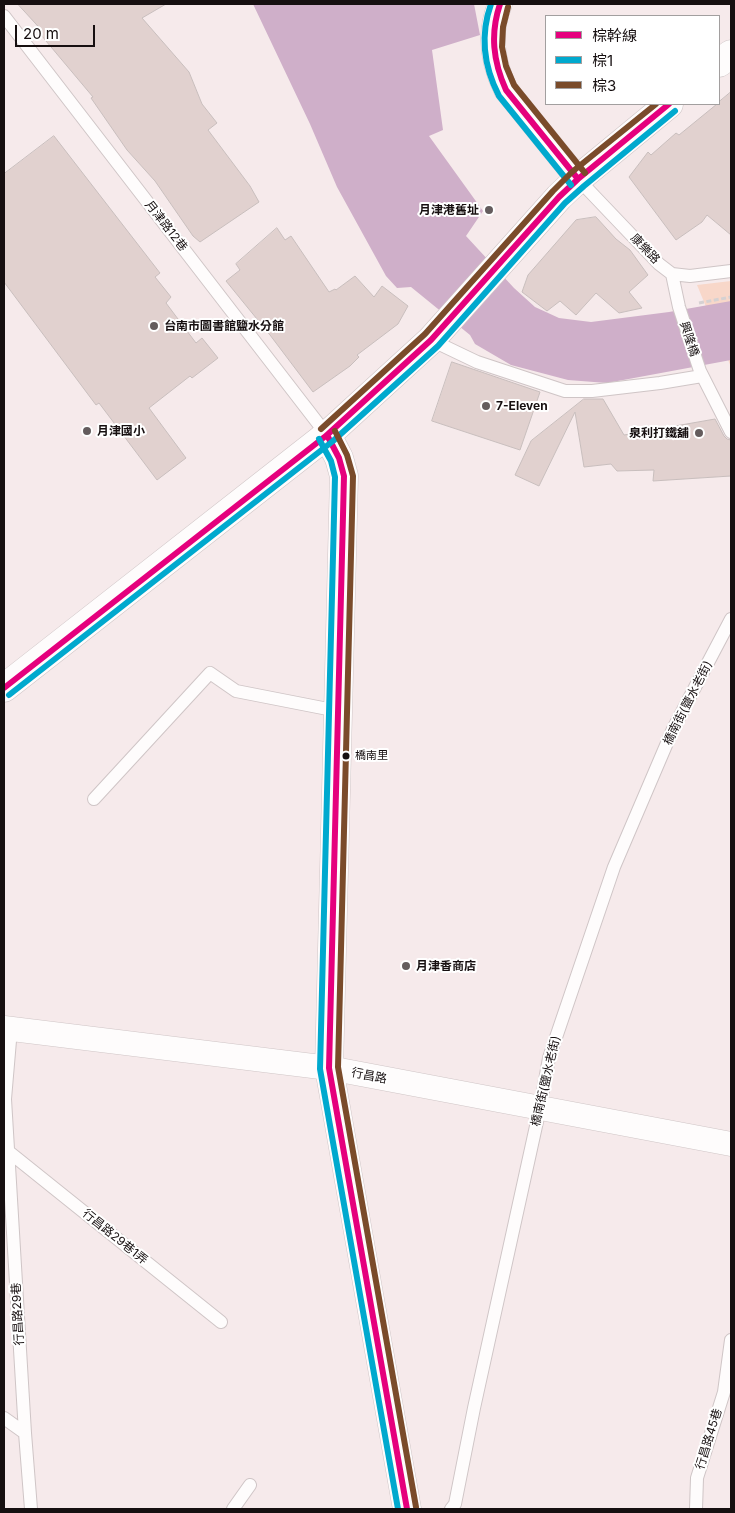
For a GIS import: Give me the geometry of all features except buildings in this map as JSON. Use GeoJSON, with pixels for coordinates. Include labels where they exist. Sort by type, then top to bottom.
{"type":"FeatureCollection","features":[{"type":"Feature","properties":{"kind":"street"},"geometry":{"type":"LineString","coordinates":[[500,4],[493,28],[495,63],[499,76],[569,188]]}},
{"type":"Feature","properties":{"kind":"street"},"geometry":{"type":"LineString","coordinates":[[720,62],[731,54]]}},
{"type":"Feature","properties":{"kind":"street"},"geometry":{"type":"LineString","coordinates":[[4,688],[327,435],[431,340],[569,188],[668,105]]}},
{"type":"Feature","properties":{"kind":"street"},"geometry":{"type":"LineString","coordinates":[[327,435],[339,458],[344,476],[329,1068],[407,1509]]}},
{"type":"Feature","properties":{"kind":"street","name":"行昌路"},"geometry":{"type":"LineString","coordinates":[[8,1029],[329,1068],[731,1144]]}},
{"type":"Feature","properties":{"kind":"lane","name":"月津路12巷"},"geometry":{"type":"LineString","coordinates":[[4,16],[327,435]]}},
{"type":"Feature","properties":{"kind":"lane","name":"康樂路"},"geometry":{"type":"LineString","coordinates":[[569,188],[672,274]]}},
{"type":"Feature","properties":{"kind":"lane"},"geometry":{"type":"LineString","coordinates":[[679,308],[672,274],[690,276],[731,271]]}},
{"type":"Feature","properties":{"kind":"lane","name":"興隆橋"},"geometry":{"type":"LineString","coordinates":[[679,308],[701,373]]}},
{"type":"Feature","properties":{"kind":"lane"},"geometry":{"type":"LineString","coordinates":[[431,340],[477,362],[564,391],[592,391],[660,384],[701,373],[731,432]]}},
{"type":"Feature","properties":{"kind":"lane","name":"橋南街(鹽水老街)"},"geometry":{"type":"LineString","coordinates":[[451,1509],[455,1504],[476,1399],[540,1108],[549,1058],[614,867],[673,729],[731,619]]}},
{"type":"Feature","properties":{"kind":"lane"},"geometry":{"type":"LineString","coordinates":[[94,799],[210,673],[236,692],[338,711]]}},
{"type":"Feature","properties":{"kind":"lane","name":"行昌路29巷"},"geometry":{"type":"LineString","coordinates":[[8,1029],[4,1099],[9,1152],[31,1509]]}},
{"type":"Feature","properties":{"kind":"lane","name":"行昌路29巷1弄"},"geometry":{"type":"LineString","coordinates":[[9,1152],[221,1322]]}},
{"type":"Feature","properties":{"kind":"lane","name":"行昌路45巷"},"geometry":{"type":"LineString","coordinates":[[696,1509],[697,1478],[724,1392],[731,1340]]}},
{"type":"Feature","properties":{"kind":"lane"},"geometry":{"type":"LineString","coordinates":[[4,1418],[25,1433]]}},
{"type":"Feature","properties":{"kind":"lane"},"geometry":{"type":"LineString","coordinates":[[232,1509],[250,1485]]}},
{"type":"Feature","properties":{"kind":"path"},"geometry":{"type":"LineString","coordinates":[[679,308],[731,297]]}},
{"type":"Feature","properties":{"kind":"shaded area"},"geometry":{"type":"Polygon","coordinates":[[[253,4],[474,4],[480,35],[432,50],[443,130],[429,136],[483,211],[466,236],[514,288],[535,307],[559,318],[591,322],[669,312],[731,301],[731,360],[607,383],[568,380],[511,365],[475,344],[470,335],[411,287],[397,288],[386,276],[337,187],[310,124],[253,4]]]}},
{"type":"Feature","properties":{"kind":"shaded area"},"geometry":{"type":"Polygon","coordinates":[[[731,281],[731,367],[697,285],[731,281]]]}},
{"type":"Feature","properties":{"kind":"transit line","name":"棕1"},"geometry":{"type":"LineString","coordinates":[[491,4],[486,27],[485,51],[494,85],[499,96],[571,185]]}},
{"type":"Feature","properties":{"kind":"transit line","name":"棕幹線"},"geometry":{"type":"LineString","coordinates":[[500,4],[495,26],[494,47],[498,69],[506,90],[578,179]]}},
{"type":"Feature","properties":{"kind":"transit line","name":"棕3"},"geometry":{"type":"LineString","coordinates":[[508,7],[503,27],[502,47],[506,66],[514,85],[585,173]]}},
{"type":"Feature","properties":{"kind":"transit line","name":"棕3"},"geometry":{"type":"LineString","coordinates":[[321,429],[425,334],[572,172],[655,105]]}},
{"type":"Feature","properties":{"kind":"transit line","name":"棕幹線"},"geometry":{"type":"LineString","coordinates":[[4,688],[327,435],[431,340],[559,197],[668,105]]}},
{"type":"Feature","properties":{"kind":"transit line","name":"棕1"},"geometry":{"type":"LineString","coordinates":[[9,695],[333,441],[438,346],[565,203],[675,111]]}},
{"type":"Feature","properties":{"kind":"transit line","name":"棕3"},"geometry":{"type":"LineString","coordinates":[[335,431],[347,455],[353,476],[338,1067],[416,1507]]}},
{"type":"Feature","properties":{"kind":"transit line","name":"棕幹線"},"geometry":{"type":"LineString","coordinates":[[327,435],[339,458],[344,476],[329,1068],[407,1509]]}},
{"type":"Feature","properties":{"kind":"transit line","name":"棕1"},"geometry":{"type":"LineString","coordinates":[[319,439],[331,461],[335,477],[320,1069],[398,1509]]}},
{"type":"Feature","properties":{"kind":"place","name":"月津港舊址"},"geometry":{"type":"Point","coordinates":[489,210]}},
{"type":"Feature","properties":{"kind":"place","name":"台南市圖書館鹽水分館"},"geometry":{"type":"Point","coordinates":[154,326]}},
{"type":"Feature","properties":{"kind":"place","name":"7-Eleven"},"geometry":{"type":"Point","coordinates":[486,406]}},
{"type":"Feature","properties":{"kind":"place","name":"月津國小"},"geometry":{"type":"Point","coordinates":[87,431]}},
{"type":"Feature","properties":{"kind":"place","name":"泉利打鐵舖"},"geometry":{"type":"Point","coordinates":[699,433]}},
{"type":"Feature","properties":{"kind":"place","name":"橋南里"},"geometry":{"type":"Point","coordinates":[346,756]}},
{"type":"Feature","properties":{"kind":"place","name":"月津香商店"},"geometry":{"type":"Point","coordinates":[406,966]}}]}
